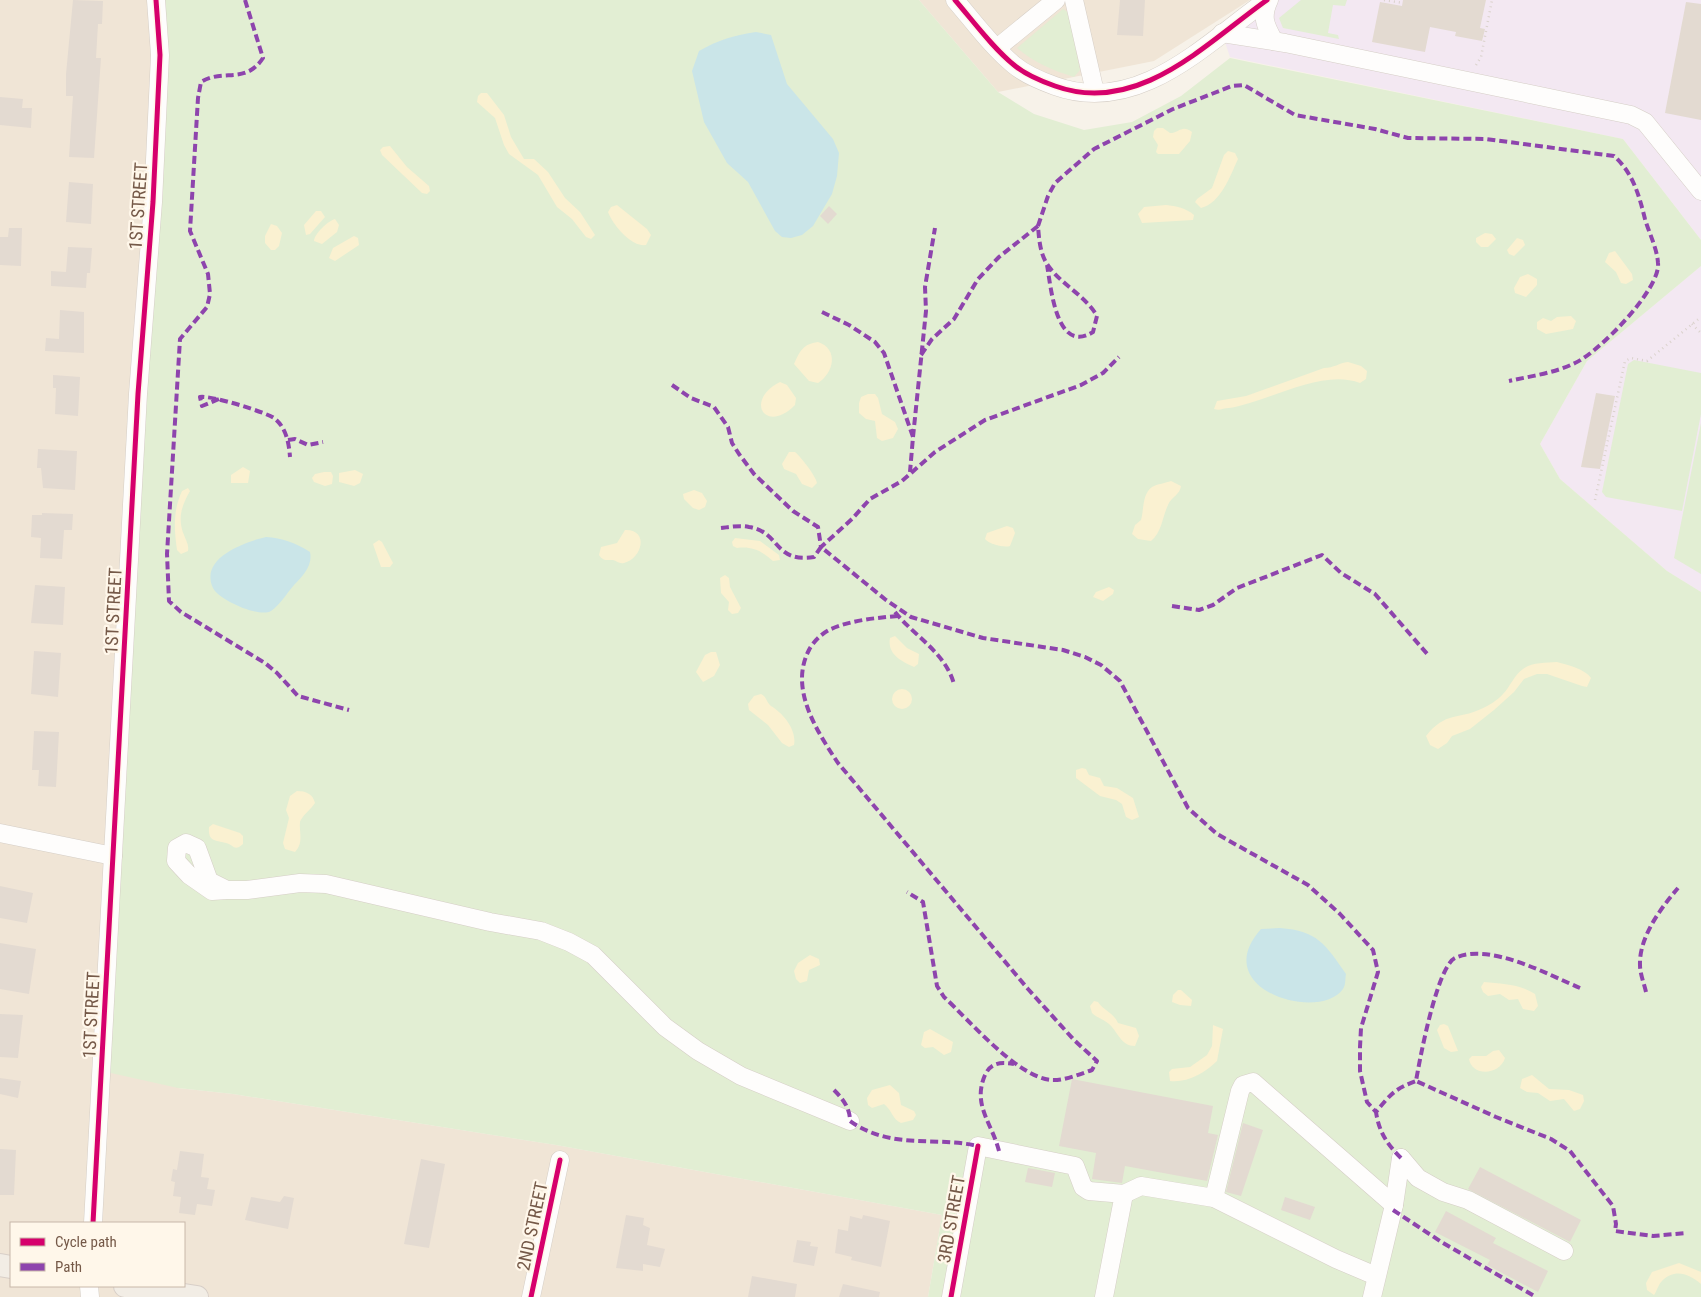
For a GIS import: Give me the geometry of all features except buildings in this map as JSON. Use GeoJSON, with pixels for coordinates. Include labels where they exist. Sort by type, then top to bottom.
{"type":"FeatureCollection","features":[{"type":"Feature","properties":{"kind":"main road"},"geometry":{"type":"LineString","coordinates":[[132,1287],[197,1297]]}},
{"type":"Feature","properties":{"kind":"street"},"geometry":{"type":"LineString","coordinates":[[955,0],[1016,67],[1031,76],[1072,91],[1115,91],[1148,83],[1180,64],[1261,2],[1265,10],[1264,20],[1274,41]]}},
{"type":"Feature","properties":{"kind":"street"},"geometry":{"type":"LineString","coordinates":[[997,48],[1056,0]]}},
{"type":"Feature","properties":{"kind":"street"},"geometry":{"type":"LineString","coordinates":[[1074,0],[1095,92]]}},
{"type":"Feature","properties":{"kind":"street","name":"1ST STREET"},"geometry":{"type":"LineString","coordinates":[[93,1222],[138,394],[156,150],[160,54],[157,1]]}},
{"type":"Feature","properties":{"kind":"street"},"geometry":{"type":"LineString","coordinates":[[1222,33],[1274,41],[1631,114],[1645,122],[1701,191]]}},
{"type":"Feature","properties":{"kind":"street"},"geometry":{"type":"LineString","coordinates":[[0,833],[113,856]]}},
{"type":"Feature","properties":{"kind":"street"},"geometry":{"type":"LineString","coordinates":[[227,890],[247,890],[300,883],[326,884],[490,922],[541,931],[555,936],[593,956],[665,1027],[698,1051],[741,1076],[850,1121]]}},
{"type":"Feature","properties":{"kind":"street"},"geometry":{"type":"LineString","coordinates":[[1214,1198],[1240,1091],[1243,1085],[1253,1082],[1394,1205]]}},
{"type":"Feature","properties":{"kind":"street","name":"3RD STREET"},"geometry":{"type":"LineString","coordinates":[[951,1297],[978,1146],[1075,1166],[1083,1187],[1089,1191],[1124,1194]]}},
{"type":"Feature","properties":{"kind":"street"},"geometry":{"type":"LineString","coordinates":[[1372,1297],[1394,1205],[1401,1158],[1418,1178],[1468,1200],[1564,1251]]}},
{"type":"Feature","properties":{"kind":"street","name":"2ND STREET"},"geometry":{"type":"LineString","coordinates":[[531,1297],[560,1160]]}},
{"type":"Feature","properties":{"kind":"street"},"geometry":{"type":"LineString","coordinates":[[1104,1297],[1124,1194],[1141,1186],[1214,1198],[1336,1259],[1376,1276]]}},
{"type":"Feature","properties":{"kind":"path"},"geometry":{"type":"LineString","coordinates":[[1384,0],[1402,3]]}},
{"type":"Feature","properties":{"kind":"path"},"geometry":{"type":"LineString","coordinates":[[1473,67],[1481,57],[1492,0]]}},
{"type":"Feature","properties":{"kind":"path"},"geometry":{"type":"LineString","coordinates":[[1596,500],[1625,361],[1630,358],[1647,361],[1701,317]]}},
{"type":"Feature","properties":{"kind":"path"},"geometry":{"type":"LineString","coordinates":[[1692,324],[1701,333]]}},
{"type":"Feature","properties":{"kind":"shaded area"},"geometry":{"type":"Polygon","coordinates":[[[0,0],[158,0],[178,1088],[233,1094],[556,1145],[942,1215],[928,1297],[0,1297],[0,0]]]}},
{"type":"Feature","properties":{"kind":"shaded area"},"geometry":{"type":"Polygon","coordinates":[[[919,0],[1250,0],[1154,61],[998,92],[919,0]]]}},
{"type":"Feature","properties":{"kind":"shaded area"},"geometry":{"type":"Polygon","coordinates":[[[1269,0],[1701,0],[1701,240],[1623,139],[1230,57],[1222,33],[1269,0]]]}},
{"type":"Feature","properties":{"kind":"shaded area"},"geometry":{"type":"Polygon","coordinates":[[[1701,266],[1701,592],[1667,571],[1560,479],[1540,444],[1587,361],[1701,266]]]}},
{"type":"Feature","properties":{"kind":"green space"},"geometry":{"type":"Polygon","coordinates":[[[158,0],[919,0],[998,92],[1034,114],[1084,130],[1132,122],[1181,96],[1230,58],[1623,139],[1701,240],[1701,266],[1587,361],[1540,444],[1560,479],[1667,571],[1701,592],[1701,1297],[928,1297],[942,1215],[556,1145],[233,1094],[178,1088],[102,1071],[158,0]]]}},
{"type":"Feature","properties":{"kind":"green space"},"geometry":{"type":"Polygon","coordinates":[[[1301,0],[1347,0],[1345,6],[1333,5],[1328,33],[1338,35],[1339,39],[1283,28],[1279,18],[1301,0]]]}},
{"type":"Feature","properties":{"kind":"green space"},"geometry":{"type":"Polygon","coordinates":[[[1063,9],[1069,13],[1080,70],[1074,77],[1058,72],[1030,58],[1017,48],[1063,9]]]}},
{"type":"Feature","properties":{"kind":"green space"},"geometry":{"type":"Polygon","coordinates":[[[1634,360],[1701,373],[1701,414],[1682,511],[1606,497],[1602,492],[1628,364],[1634,360]]]}},
{"type":"Feature","properties":{"kind":"green space"},"geometry":{"type":"Polygon","coordinates":[[[1701,423],[1701,574],[1674,558],[1701,423]]]}},
{"type":"Feature","properties":{"kind":"sand"},"geometry":{"type":"Polygon","coordinates":[[[481,93],[487,93],[504,115],[511,137],[524,159],[534,159],[548,172],[565,198],[580,212],[595,235],[591,239],[586,237],[572,219],[557,207],[538,175],[509,154],[495,118],[477,102],[478,96],[481,93]]]}},
{"type":"Feature","properties":{"kind":"sand"},"geometry":{"type":"Polygon","coordinates":[[[1157,128],[1163,128],[1170,133],[1183,129],[1189,130],[1192,132],[1190,141],[1179,154],[1158,154],[1156,152],[1158,145],[1153,137],[1154,131],[1157,128]]]}},
{"type":"Feature","properties":{"kind":"sand"},"geometry":{"type":"Polygon","coordinates":[[[390,146],[407,167],[429,186],[430,191],[427,194],[422,193],[382,155],[380,150],[383,147],[390,146]]]}},
{"type":"Feature","properties":{"kind":"sand"},"geometry":{"type":"Polygon","coordinates":[[[1228,151],[1235,153],[1238,159],[1232,173],[1214,201],[1201,208],[1195,202],[1212,188],[1224,155],[1228,151]]]}},
{"type":"Feature","properties":{"kind":"sand"},"geometry":{"type":"Polygon","coordinates":[[[617,205],[647,229],[651,235],[646,245],[634,243],[614,223],[608,212],[611,207],[617,205]]]}},
{"type":"Feature","properties":{"kind":"sand"},"geometry":{"type":"Polygon","coordinates":[[[1166,205],[1188,211],[1194,215],[1193,220],[1142,223],[1138,214],[1144,207],[1166,205]]]}},
{"type":"Feature","properties":{"kind":"sand"},"geometry":{"type":"Polygon","coordinates":[[[316,211],[321,211],[325,217],[310,234],[306,235],[304,225],[316,211]]]}},
{"type":"Feature","properties":{"kind":"sand"},"geometry":{"type":"Polygon","coordinates":[[[335,219],[339,225],[337,232],[322,244],[314,241],[322,228],[335,219]]]}},
{"type":"Feature","properties":{"kind":"sand"},"geometry":{"type":"Polygon","coordinates":[[[271,224],[277,226],[282,233],[279,246],[275,250],[271,250],[265,243],[265,236],[271,224]]]}},
{"type":"Feature","properties":{"kind":"sand"},"geometry":{"type":"Polygon","coordinates":[[[1485,233],[1492,234],[1496,239],[1488,247],[1481,247],[1476,242],[1476,238],[1485,233]]]}},
{"type":"Feature","properties":{"kind":"sand"},"geometry":{"type":"Polygon","coordinates":[[[354,236],[358,238],[359,245],[335,261],[329,258],[333,248],[354,236]]]}},
{"type":"Feature","properties":{"kind":"sand"},"geometry":{"type":"Polygon","coordinates":[[[1517,238],[1523,240],[1525,245],[1514,256],[1509,254],[1507,250],[1517,238]]]}},
{"type":"Feature","properties":{"kind":"sand"},"geometry":{"type":"Polygon","coordinates":[[[1615,251],[1632,274],[1633,280],[1626,284],[1621,283],[1616,272],[1605,262],[1609,253],[1615,251]]]}},
{"type":"Feature","properties":{"kind":"sand"},"geometry":{"type":"Polygon","coordinates":[[[1528,274],[1537,279],[1537,285],[1526,297],[1515,293],[1514,288],[1520,277],[1528,274]]]}},
{"type":"Feature","properties":{"kind":"sand"},"geometry":{"type":"Polygon","coordinates":[[[1571,316],[1576,321],[1573,329],[1546,334],[1537,329],[1537,322],[1543,318],[1551,321],[1557,317],[1571,316]]]}},
{"type":"Feature","properties":{"kind":"sand"},"geometry":{"type":"Polygon","coordinates":[[[818,342],[825,345],[829,350],[832,361],[828,373],[818,383],[809,381],[794,364],[805,346],[818,342]]]}},
{"type":"Feature","properties":{"kind":"sand"},"geometry":{"type":"Polygon","coordinates":[[[1348,362],[1361,366],[1367,371],[1366,379],[1360,383],[1345,380],[1329,380],[1312,383],[1244,405],[1220,410],[1214,409],[1217,401],[1246,396],[1324,368],[1348,362]]]}},
{"type":"Feature","properties":{"kind":"sand"},"geometry":{"type":"Polygon","coordinates":[[[780,382],[787,385],[796,398],[795,405],[775,417],[768,416],[763,412],[761,405],[763,397],[769,389],[780,382]]]}},
{"type":"Feature","properties":{"kind":"sand"},"geometry":{"type":"Polygon","coordinates":[[[875,394],[878,398],[882,414],[895,422],[898,429],[893,438],[882,441],[877,438],[875,421],[866,419],[859,413],[861,397],[875,394]]]}},
{"type":"Feature","properties":{"kind":"sand"},"geometry":{"type":"Polygon","coordinates":[[[789,452],[795,452],[811,471],[817,483],[812,488],[802,484],[796,474],[784,469],[782,464],[789,452]]]}},
{"type":"Feature","properties":{"kind":"sand"},"geometry":{"type":"Polygon","coordinates":[[[243,467],[250,471],[248,483],[231,483],[231,475],[243,467]]]}},
{"type":"Feature","properties":{"kind":"sand"},"geometry":{"type":"Polygon","coordinates":[[[355,470],[363,474],[360,483],[354,486],[339,482],[339,473],[355,470]]]}},
{"type":"Feature","properties":{"kind":"sand"},"geometry":{"type":"Polygon","coordinates":[[[331,472],[333,476],[332,484],[325,486],[314,482],[312,478],[315,474],[331,472]]]}},
{"type":"Feature","properties":{"kind":"sand"},"geometry":{"type":"Polygon","coordinates":[[[1171,481],[1181,486],[1177,494],[1169,502],[1160,529],[1151,541],[1138,539],[1132,534],[1135,525],[1141,520],[1146,494],[1152,487],[1171,481]]]}},
{"type":"Feature","properties":{"kind":"sand"},"geometry":{"type":"Polygon","coordinates":[[[188,488],[190,491],[183,507],[181,523],[188,544],[188,551],[181,554],[177,550],[176,542],[176,512],[182,491],[188,488]]]}},
{"type":"Feature","properties":{"kind":"sand"},"geometry":{"type":"Polygon","coordinates":[[[694,490],[702,493],[707,501],[705,507],[699,510],[693,508],[684,499],[683,494],[694,490]]]}},
{"type":"Feature","properties":{"kind":"sand"},"geometry":{"type":"Polygon","coordinates":[[[1007,526],[1013,528],[1015,533],[1010,546],[997,545],[985,539],[987,533],[1007,526]]]}},
{"type":"Feature","properties":{"kind":"sand"},"geometry":{"type":"Polygon","coordinates":[[[625,530],[638,534],[641,544],[636,556],[624,563],[602,558],[599,555],[601,547],[617,543],[625,530]]]}},
{"type":"Feature","properties":{"kind":"sand"},"geometry":{"type":"Polygon","coordinates":[[[735,538],[760,541],[779,555],[780,560],[773,561],[765,554],[752,549],[737,548],[733,546],[732,542],[735,538]]]}},
{"type":"Feature","properties":{"kind":"sand"},"geometry":{"type":"Polygon","coordinates":[[[379,540],[382,542],[393,563],[390,567],[381,567],[373,544],[379,540]]]}},
{"type":"Feature","properties":{"kind":"sand"},"geometry":{"type":"Polygon","coordinates":[[[725,575],[729,578],[730,587],[741,608],[738,613],[732,614],[728,610],[729,602],[721,593],[720,578],[725,575]]]}},
{"type":"Feature","properties":{"kind":"sand"},"geometry":{"type":"Polygon","coordinates":[[[1109,587],[1114,590],[1113,594],[1103,601],[1093,597],[1096,592],[1109,587]]]}},
{"type":"Feature","properties":{"kind":"sand"},"geometry":{"type":"Polygon","coordinates":[[[895,636],[907,648],[919,654],[918,664],[914,667],[893,653],[890,638],[895,636]]]}},
{"type":"Feature","properties":{"kind":"sand"},"geometry":{"type":"Polygon","coordinates":[[[716,652],[720,665],[714,676],[703,682],[696,672],[705,655],[716,652]]]}},
{"type":"Feature","properties":{"kind":"sand"},"geometry":{"type":"Polygon","coordinates":[[[1557,662],[1585,672],[1591,678],[1587,687],[1547,674],[1537,674],[1524,679],[1514,692],[1470,729],[1452,736],[1447,743],[1438,749],[1430,745],[1426,736],[1433,728],[1446,719],[1473,712],[1493,703],[1501,696],[1517,674],[1527,667],[1539,663],[1557,662]]]}},
{"type":"Feature","properties":{"kind":"sand"},"geometry":{"type":"Polygon","coordinates":[[[898,689],[906,689],[912,695],[912,703],[906,709],[898,709],[892,703],[892,695],[898,689]]]}},
{"type":"Feature","properties":{"kind":"sand"},"geometry":{"type":"Polygon","coordinates":[[[761,694],[788,722],[793,734],[794,745],[789,747],[782,743],[768,725],[749,710],[748,704],[754,696],[761,694]]]}},
{"type":"Feature","properties":{"kind":"sand"},"geometry":{"type":"Polygon","coordinates":[[[1086,769],[1089,775],[1100,778],[1104,786],[1117,788],[1133,798],[1139,817],[1132,820],[1126,817],[1122,804],[1116,800],[1100,796],[1076,778],[1076,770],[1086,769]]]}},
{"type":"Feature","properties":{"kind":"sand"},"geometry":{"type":"Polygon","coordinates":[[[297,791],[309,794],[313,797],[315,803],[300,822],[300,841],[295,852],[285,849],[283,843],[289,818],[286,810],[290,796],[297,791]]]}},
{"type":"Feature","properties":{"kind":"sand"},"geometry":{"type":"Polygon","coordinates":[[[213,824],[240,833],[243,836],[243,844],[236,848],[213,840],[209,827],[213,824]]]}},
{"type":"Feature","properties":{"kind":"sand"},"geometry":{"type":"Polygon","coordinates":[[[810,955],[819,959],[820,965],[809,970],[807,981],[800,983],[796,979],[794,971],[798,963],[810,955]]]}},
{"type":"Feature","properties":{"kind":"sand"},"geometry":{"type":"Polygon","coordinates":[[[1484,982],[1523,988],[1535,994],[1538,1006],[1534,1011],[1523,1009],[1518,999],[1509,1000],[1500,994],[1488,996],[1481,987],[1484,982]]]}},
{"type":"Feature","properties":{"kind":"sand"},"geometry":{"type":"Polygon","coordinates":[[[1178,990],[1181,990],[1192,1000],[1191,1006],[1172,1002],[1173,995],[1178,990]]]}},
{"type":"Feature","properties":{"kind":"sand"},"geometry":{"type":"Polygon","coordinates":[[[1094,1001],[1098,1002],[1118,1023],[1136,1028],[1139,1036],[1135,1046],[1126,1044],[1109,1024],[1092,1013],[1090,1006],[1094,1001]]]}},
{"type":"Feature","properties":{"kind":"sand"},"geometry":{"type":"Polygon","coordinates":[[[1213,1025],[1223,1029],[1217,1061],[1189,1079],[1170,1081],[1169,1072],[1172,1069],[1190,1067],[1207,1055],[1212,1046],[1213,1025]]]}},
{"type":"Feature","properties":{"kind":"sand"},"geometry":{"type":"Polygon","coordinates":[[[1440,1025],[1448,1026],[1458,1051],[1451,1052],[1444,1048],[1437,1030],[1440,1025]]]}},
{"type":"Feature","properties":{"kind":"sand"},"geometry":{"type":"Polygon","coordinates":[[[930,1029],[953,1042],[951,1052],[944,1055],[933,1047],[925,1048],[921,1045],[924,1032],[930,1029]]]}},
{"type":"Feature","properties":{"kind":"sand"},"geometry":{"type":"Polygon","coordinates":[[[1499,1050],[1505,1058],[1498,1068],[1486,1072],[1475,1069],[1471,1065],[1469,1059],[1472,1056],[1486,1056],[1493,1051],[1499,1050]]]}},
{"type":"Feature","properties":{"kind":"sand"},"geometry":{"type":"Polygon","coordinates":[[[1532,1075],[1549,1089],[1569,1090],[1583,1095],[1584,1101],[1580,1109],[1574,1111],[1564,1099],[1550,1101],[1538,1093],[1527,1092],[1520,1088],[1522,1079],[1532,1075]]]}},
{"type":"Feature","properties":{"kind":"sand"},"geometry":{"type":"Polygon","coordinates":[[[890,1085],[899,1093],[901,1105],[914,1111],[916,1115],[913,1120],[901,1123],[884,1104],[872,1108],[868,1105],[867,1098],[872,1090],[890,1085]]]}},
{"type":"Feature","properties":{"kind":"sand"},"geometry":{"type":"Polygon","coordinates":[[[1679,1263],[1701,1272],[1701,1284],[1692,1277],[1677,1274],[1667,1277],[1662,1281],[1654,1295],[1647,1290],[1646,1283],[1652,1272],[1679,1263]]]}},
{"type":"Feature","properties":{"kind":"water"},"geometry":{"type":"Polygon","coordinates":[[[756,32],[771,35],[787,84],[833,139],[839,153],[837,176],[832,194],[813,226],[802,235],[791,238],[782,237],[775,231],[748,182],[727,163],[704,122],[692,71],[699,51],[727,38],[756,32]]]}},
{"type":"Feature","properties":{"kind":"water"},"geometry":{"type":"Polygon","coordinates":[[[266,537],[278,538],[294,544],[310,552],[311,557],[309,566],[301,578],[277,606],[265,613],[240,607],[223,598],[213,588],[210,577],[212,568],[226,553],[236,547],[266,537]]]}},
{"type":"Feature","properties":{"kind":"water"},"geometry":{"type":"Polygon","coordinates":[[[1280,928],[1303,932],[1312,936],[1326,947],[1346,974],[1343,989],[1330,999],[1312,1002],[1292,1001],[1273,994],[1257,983],[1248,968],[1248,950],[1261,929],[1280,928]]]}},
{"type":"Feature","properties":{"kind":"marked path"},"geometry":{"type":"LineString","coordinates":[[245,0],[263,58],[256,66],[242,74],[218,76],[201,82],[198,98],[190,231],[208,274],[210,294],[207,307],[180,339],[167,554],[169,601],[181,612],[265,663],[298,696],[349,710]]}},
{"type":"Feature","properties":{"kind":"marked path"},"geometry":{"type":"LineString","coordinates":[[1038,226],[1048,196],[1055,183],[1094,149],[1173,109],[1232,86],[1244,85],[1295,115],[1375,129],[1408,138],[1486,139],[1614,156],[1631,177],[1638,193],[1656,252],[1658,263],[1650,288],[1612,334],[1585,357],[1559,369],[1509,381]]}},
{"type":"Feature","properties":{"kind":"marked path"},"geometry":{"type":"LineString","coordinates":[[921,355],[932,339],[954,319],[978,279],[999,257],[1038,226],[1041,251],[1047,264],[1059,278],[1086,302],[1097,316],[1093,332],[1081,337],[1071,334],[1063,327],[1054,302],[1047,265]]}},
{"type":"Feature","properties":{"kind":"marked path"},"geometry":{"type":"LineString","coordinates":[[913,437],[926,311],[925,287],[935,228]]}},
{"type":"Feature","properties":{"kind":"marked path"},"geometry":{"type":"LineString","coordinates":[[822,312],[849,325],[875,342],[884,353],[913,437],[910,472]]}},
{"type":"Feature","properties":{"kind":"marked path"},"geometry":{"type":"LineString","coordinates":[[672,385],[691,398],[714,407],[728,427],[732,443],[754,474],[793,511],[818,527],[821,547],[852,519],[870,499],[902,481],[935,452],[985,420],[1081,385],[1103,373],[1119,357]]}},
{"type":"Feature","properties":{"kind":"marked path"},"geometry":{"type":"LineString","coordinates":[[219,399],[202,406],[200,397],[206,397],[215,399],[226,401],[238,404],[274,418],[284,431],[288,441],[290,457]]}},
{"type":"Feature","properties":{"kind":"marked path"},"geometry":{"type":"LineString","coordinates":[[288,440],[295,439],[308,445],[323,442]]}},
{"type":"Feature","properties":{"kind":"marked path"},"geometry":{"type":"LineString","coordinates":[[721,528],[742,526],[759,530],[791,556],[801,558],[814,557],[821,547],[886,600],[911,617],[983,638],[1063,650],[1085,657],[1101,665],[1120,681],[1188,808],[1217,834],[1308,885],[1340,914],[1373,950],[1378,972],[1361,1028],[1360,1071],[1367,1102],[1376,1112]]}},
{"type":"Feature","properties":{"kind":"marked path"},"geometry":{"type":"LineString","coordinates":[[1172,606],[1199,610],[1213,605],[1237,588],[1322,555],[1341,573],[1375,594],[1429,656]]}},
{"type":"Feature","properties":{"kind":"marked path"},"geometry":{"type":"LineString","coordinates":[[895,612],[937,654],[950,673],[954,684]]}},
{"type":"Feature","properties":{"kind":"marked path"},"geometry":{"type":"LineString","coordinates":[[898,616],[847,623],[824,633],[813,644],[804,664],[802,679],[804,694],[814,723],[838,763],[1028,989],[1074,1040],[1097,1061],[1092,1070],[1061,1079],[1051,1080],[1038,1077],[1023,1069],[980,1033],[944,997],[937,986],[923,902],[907,892]]}},
{"type":"Feature","properties":{"kind":"marked path"},"geometry":{"type":"LineString","coordinates":[[1646,992],[1640,968],[1643,944],[1658,914],[1678,888]]}},
{"type":"Feature","properties":{"kind":"marked path"},"geometry":{"type":"LineString","coordinates":[[1580,988],[1519,962],[1501,957],[1469,954],[1455,958],[1448,965],[1436,995],[1425,1034],[1416,1081],[1551,1139],[1570,1151],[1613,1206],[1616,1224],[1615,1231],[1653,1236],[1687,1233]]}},
{"type":"Feature","properties":{"kind":"marked path"},"geometry":{"type":"LineString","coordinates":[[999,1151],[984,1114],[981,1096],[982,1086],[987,1071],[993,1065],[1001,1063],[1014,1064]]}},
{"type":"Feature","properties":{"kind":"marked path"},"geometry":{"type":"LineString","coordinates":[[1401,1158],[1384,1137],[1376,1112],[1393,1093],[1416,1081]]}},
{"type":"Feature","properties":{"kind":"marked path"},"geometry":{"type":"LineString","coordinates":[[834,1090],[845,1104],[849,1112],[850,1121],[865,1130],[897,1139],[961,1143],[978,1146]]}},
{"type":"Feature","properties":{"kind":"marked path"},"geometry":{"type":"LineString","coordinates":[[1393,1210],[1443,1243],[1536,1297]]}},
{"type":"Feature","properties":{"kind":"cycle path"},"geometry":{"type":"LineString","coordinates":[[93,1222],[138,394],[153,202],[160,55],[156,0]]}},
{"type":"Feature","properties":{"kind":"cycle path"},"geometry":{"type":"LineString","coordinates":[[955,0],[991,42],[1019,69],[1055,86],[1085,93],[1114,91],[1142,84],[1169,71],[1267,0]]}},
{"type":"Feature","properties":{"kind":"cycle path"},"geometry":{"type":"LineString","coordinates":[[951,1297],[978,1146]]}},
{"type":"Feature","properties":{"kind":"cycle path"},"geometry":{"type":"LineString","coordinates":[[531,1297],[560,1160]]}}]}
